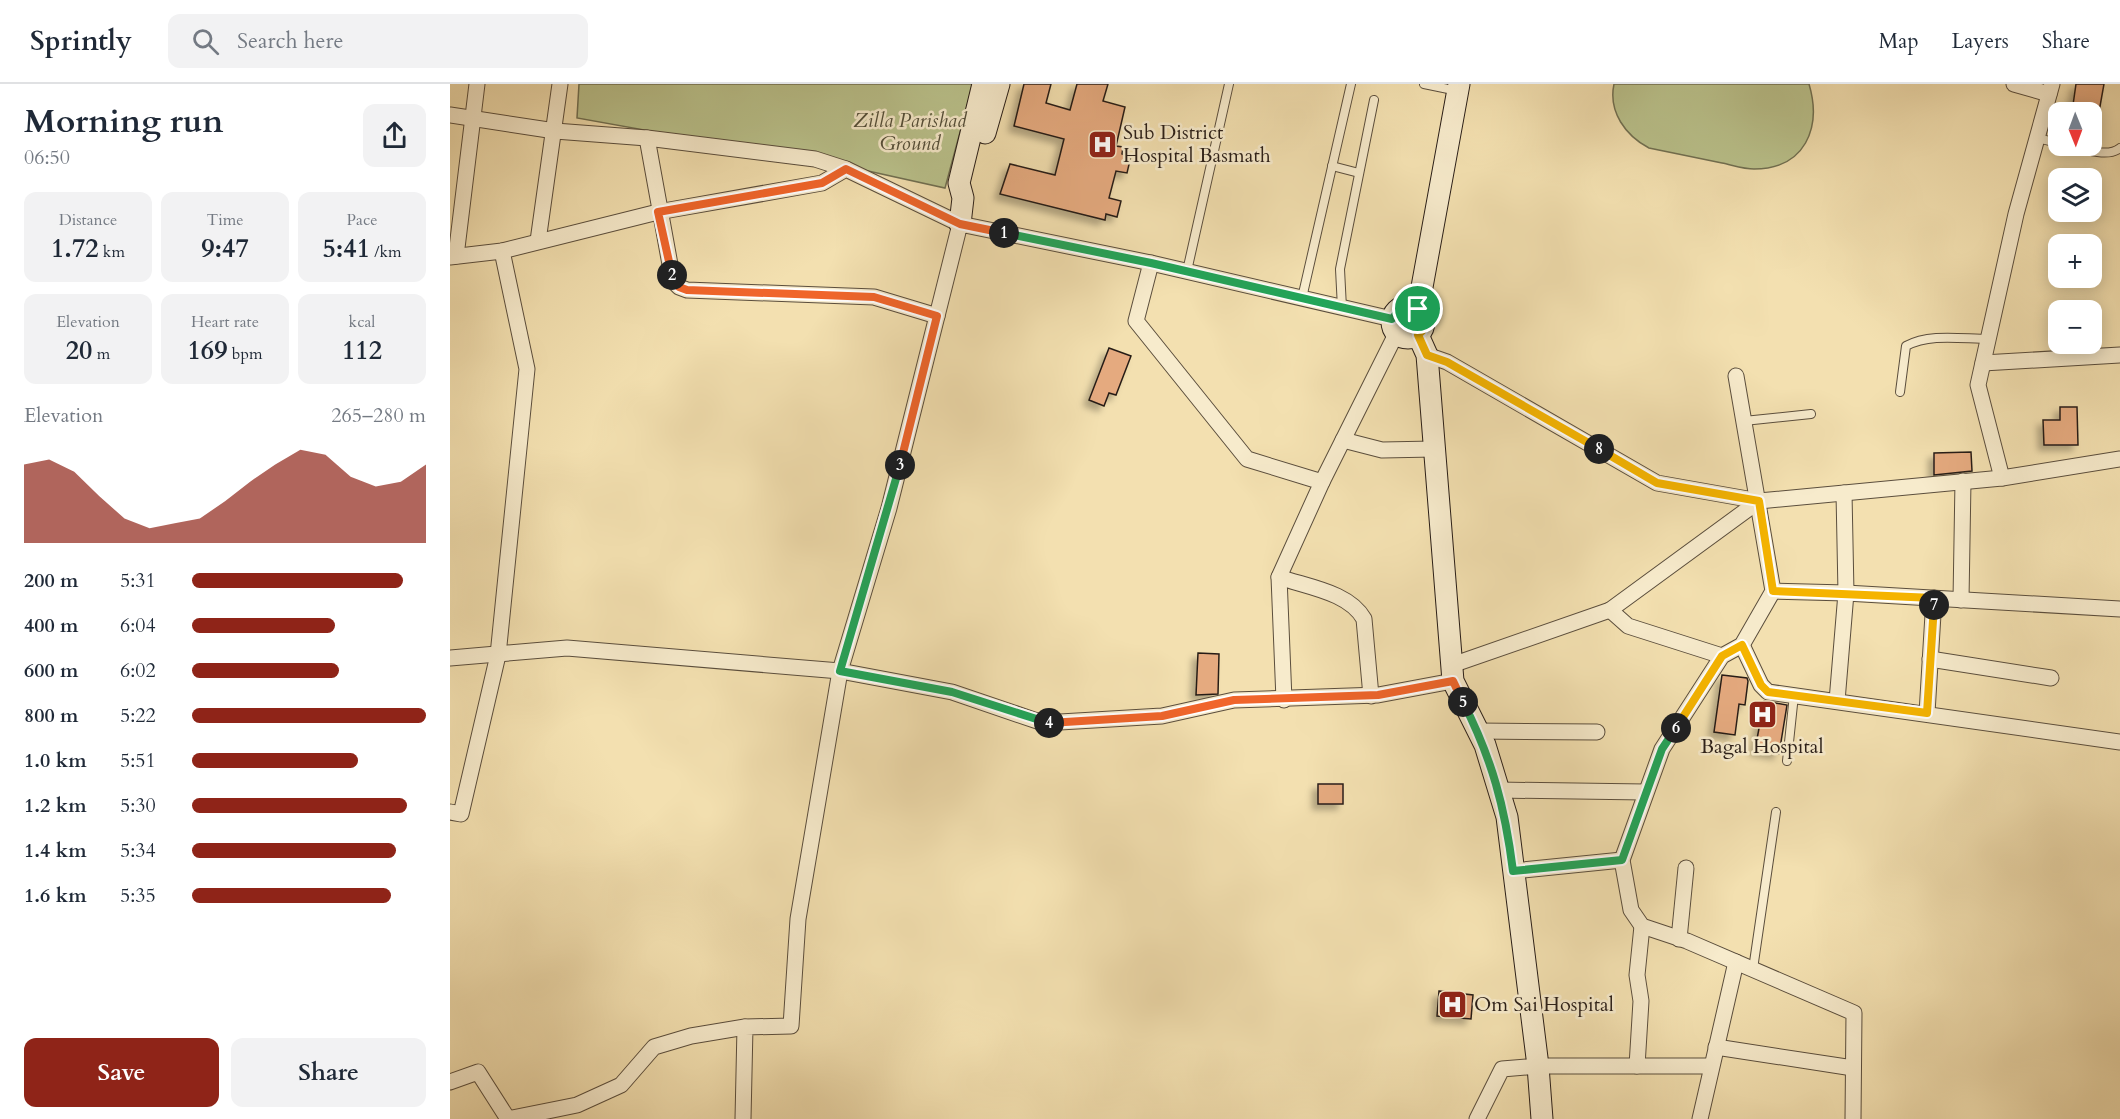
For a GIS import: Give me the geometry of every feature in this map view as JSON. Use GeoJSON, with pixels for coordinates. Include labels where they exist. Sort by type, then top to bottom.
{"type":"FeatureCollection","features":[{"type":"Feature","properties":{"kind":"main road"},"geometry":{"type":"LineString","coordinates":[[960,224],[963,198],[959,183],[983,84]]}},
{"type":"Feature","properties":{"kind":"main road"},"geometry":{"type":"LineString","coordinates":[[963,198],[971,184],[999,84]]}},
{"type":"Feature","properties":{"kind":"main road"},"geometry":{"type":"LineString","coordinates":[[1418,309],[1459,87]]}},
{"type":"Feature","properties":{"kind":"main road"},"geometry":{"type":"LineString","coordinates":[[1410,306],[1418,309],[1424,319],[1422,331],[1418,335],[1403,338],[1394,327],[1402,307],[1410,306]]}},
{"type":"Feature","properties":{"kind":"main road"},"geometry":{"type":"LineString","coordinates":[[1418,335],[1427,355],[1446,625],[1453,673],[1478,731],[1506,817],[1538,1066],[1542,1119]]}},
{"type":"Feature","properties":{"kind":"street"},"geometry":{"type":"LineString","coordinates":[[477,84],[453,256],[502,250],[658,212],[822,183],[846,169]]}},
{"type":"Feature","properties":{"kind":"street"},"geometry":{"type":"LineString","coordinates":[[538,241],[560,84]]}},
{"type":"Feature","properties":{"kind":"street"},"geometry":{"type":"LineString","coordinates":[[2002,478],[1978,386],[2016,214],[2050,89],[2014,84]]}},
{"type":"Feature","properties":{"kind":"street"},"geometry":{"type":"LineString","coordinates":[[450,115],[555,131],[647,138],[815,159],[846,169],[960,224],[1151,263],[1302,298],[1342,308],[1394,327],[1279,577],[1284,700]]}},
{"type":"Feature","properties":{"kind":"street"},"geometry":{"type":"LineString","coordinates":[[647,138],[658,212],[673,281],[679,287],[687,290],[874,297],[937,316]]}},
{"type":"Feature","properties":{"kind":"street"},"geometry":{"type":"LineString","coordinates":[[450,1082],[478,1072],[508,1119],[577,1105],[621,1084],[654,1047],[691,1036],[745,1027],[791,1026],[798,919],[840,671],[889,508],[960,224]]}},
{"type":"Feature","properties":{"kind":"street"},"geometry":{"type":"LineString","coordinates":[[450,812],[461,814],[498,655],[527,369],[502,250]]}},
{"type":"Feature","properties":{"kind":"street"},"geometry":{"type":"LineString","coordinates":[[1151,263],[1136,321],[1247,459],[1322,482]]}},
{"type":"Feature","properties":{"kind":"street"},"geometry":{"type":"LineString","coordinates":[[1427,355],[1447,362],[1657,483],[1759,501],[2002,478],[2120,459]]}},
{"type":"Feature","properties":{"kind":"street"},"geometry":{"type":"LineString","coordinates":[[1983,363],[2120,355]]}},
{"type":"Feature","properties":{"kind":"street"},"geometry":{"type":"LineString","coordinates":[[1736,376],[1773,591],[1742,645],[1722,656],[1662,749],[1622,860],[1631,910],[1642,926],[1736,962],[1854,1013],[1853,1119]]}},
{"type":"Feature","properties":{"kind":"street"},"geometry":{"type":"LineString","coordinates":[[1343,440],[1382,450],[1434,449]]}},
{"type":"Feature","properties":{"kind":"street"},"geometry":{"type":"LineString","coordinates":[[1960,600],[1963,482]]}},
{"type":"Feature","properties":{"kind":"street"},"geometry":{"type":"LineString","coordinates":[[1837,701],[1846,593],[1844,493]]}},
{"type":"Feature","properties":{"kind":"street"},"geometry":{"type":"LineString","coordinates":[[450,658],[567,648],[840,671],[952,692],[1043,723],[1162,716],[1234,700],[1371,696],[1453,673],[1610,610],[1759,501]]}},
{"type":"Feature","properties":{"kind":"street"},"geometry":{"type":"LineString","coordinates":[[1279,577],[1345,599],[1359,609],[1365,619],[1371,696]]}},
{"type":"Feature","properties":{"kind":"street"},"geometry":{"type":"LineString","coordinates":[[1773,591],[2120,609]]}},
{"type":"Feature","properties":{"kind":"street"},"geometry":{"type":"LineString","coordinates":[[1927,713],[1934,598]]}},
{"type":"Feature","properties":{"kind":"street"},"geometry":{"type":"LineString","coordinates":[[1610,610],[1628,626],[1722,656]]}},
{"type":"Feature","properties":{"kind":"street"},"geometry":{"type":"LineString","coordinates":[[1742,645],[1764,689],[2120,742]]}},
{"type":"Feature","properties":{"kind":"street"},"geometry":{"type":"LineString","coordinates":[[1930,659],[2051,678]]}},
{"type":"Feature","properties":{"kind":"street"},"geometry":{"type":"LineString","coordinates":[[1478,731],[1597,732]]}},
{"type":"Feature","properties":{"kind":"street"},"geometry":{"type":"LineString","coordinates":[[1498,790],[1645,792]]}},
{"type":"Feature","properties":{"kind":"street"},"geometry":{"type":"LineString","coordinates":[[1513,871],[1622,860]]}},
{"type":"Feature","properties":{"kind":"street"},"geometry":{"type":"LineString","coordinates":[[1679,939],[1686,868]]}},
{"type":"Feature","properties":{"kind":"street"},"geometry":{"type":"LineString","coordinates":[[1637,1066],[1641,1001],[1637,975],[1642,926]]}},
{"type":"Feature","properties":{"kind":"street"},"geometry":{"type":"LineString","coordinates":[[1700,1119],[1736,962]]}},
{"type":"Feature","properties":{"kind":"street"},"geometry":{"type":"LineString","coordinates":[[743,1119],[745,1027]]}},
{"type":"Feature","properties":{"kind":"street"},"geometry":{"type":"LineString","coordinates":[[1716,1047],[1853,1068]]}},
{"type":"Feature","properties":{"kind":"street"},"geometry":{"type":"LineString","coordinates":[[1477,1119],[1502,1069],[1538,1066],[1711,1066]]}},
{"type":"Feature","properties":{"kind":"lane"},"geometry":{"type":"LineString","coordinates":[[1187,271],[1229,84]]}},
{"type":"Feature","properties":{"kind":"lane"},"geometry":{"type":"LineString","coordinates":[[1302,298],[1351,84]]}},
{"type":"Feature","properties":{"kind":"lane"},"geometry":{"type":"LineString","coordinates":[[1424,84],[1459,87]]}},
{"type":"Feature","properties":{"kind":"lane"},"geometry":{"type":"LineString","coordinates":[[1342,308],[1340,269],[1374,100]]}},
{"type":"Feature","properties":{"kind":"lane"},"geometry":{"type":"LineString","coordinates":[[2037,138],[2048,141]]}},
{"type":"Feature","properties":{"kind":"lane"},"geometry":{"type":"LineString","coordinates":[[2102,152],[2117,151],[2120,147]]}},
{"type":"Feature","properties":{"kind":"lane"},"geometry":{"type":"LineString","coordinates":[[1332,166],[1359,173]]}},
{"type":"Feature","properties":{"kind":"lane"},"geometry":{"type":"LineString","coordinates":[[1900,392],[1906,346],[1917,340],[1932,338],[1989,339]]}},
{"type":"Feature","properties":{"kind":"lane"},"geometry":{"type":"LineString","coordinates":[[1744,421],[1811,414]]}},
{"type":"Feature","properties":{"kind":"lane"},"geometry":{"type":"LineString","coordinates":[[1786,761],[1794,695]]}},
{"type":"Feature","properties":{"kind":"lane"},"geometry":{"type":"LineString","coordinates":[[1753,969],[1776,812]]}},
{"type":"Feature","properties":{"kind":"green space","name":"Zilla Parishad Ground"},"geometry":{"type":"Polygon","coordinates":[[[579,84],[973,84],[945,188],[850,167],[577,118],[579,84]]]}},
{"type":"Feature","properties":{"kind":"green space"},"geometry":{"type":"Polygon","coordinates":[[[1614,84],[1809,84],[1813,116],[1811,130],[1806,143],[1786,162],[1772,167],[1754,169],[1649,148],[1626,130],[1616,113],[1614,84]]]}},
{"type":"Feature","properties":{"kind":"building"},"geometry":{"type":"Polygon","coordinates":[[[1024,84],[1051,84],[1046,103],[1070,110],[1077,84],[1108,84],[1103,101],[1125,107],[1116,146],[1123,147],[1122,154],[1131,156],[1127,173],[1116,171],[1109,198],[1121,201],[1117,217],[1106,214],[1105,220],[1000,194],[1010,164],[1055,175],[1064,139],[1014,126],[1024,84]]]}},
{"type":"Feature","properties":{"kind":"building"},"geometry":{"type":"Polygon","coordinates":[[[2076,84],[2104,84],[2101,102],[2073,102],[2076,84]]]}},
{"type":"Feature","properties":{"kind":"building"},"geometry":{"type":"Polygon","coordinates":[[[1109,348],[1131,356],[1116,395],[1109,393],[1104,406],[1089,400],[1109,348]]]}},
{"type":"Feature","properties":{"kind":"building"},"geometry":{"type":"Polygon","coordinates":[[[2060,407],[2077,407],[2078,445],[2044,445],[2043,420],[2060,420],[2060,407]]]}},
{"type":"Feature","properties":{"kind":"building"},"geometry":{"type":"Polygon","coordinates":[[[1971,452],[1972,471],[1934,475],[1934,453],[1971,452]]]}},
{"type":"Feature","properties":{"kind":"building"},"geometry":{"type":"Polygon","coordinates":[[[1198,653],[1219,654],[1218,694],[1196,695],[1198,653]]]}},
{"type":"Feature","properties":{"kind":"building"},"geometry":{"type":"Polygon","coordinates":[[[1722,675],[1747,678],[1748,681],[1745,705],[1739,704],[1735,735],[1714,732],[1722,675]]]}},
{"type":"Feature","properties":{"kind":"building"},"geometry":{"type":"Polygon","coordinates":[[[1764,701],[1787,705],[1779,754],[1755,750],[1764,701]]]}},
{"type":"Feature","properties":{"kind":"building"},"geometry":{"type":"Polygon","coordinates":[[[1318,784],[1343,784],[1343,804],[1318,804],[1318,784]]]}},
{"type":"Feature","properties":{"kind":"building"},"geometry":{"type":"Polygon","coordinates":[[[1439,991],[1473,995],[1471,1019],[1437,1016],[1439,991]]]}},
{"type":"Feature","properties":{"kind":"place","name":"Sub District Hospital Basmath"},"geometry":{"type":"Point","coordinates":[1102,144]}},
{"type":"Feature","properties":{"kind":"place","name":"Bagal Hospital"},"geometry":{"type":"Point","coordinates":[1762,715]}},
{"type":"Feature","properties":{"kind":"place","name":"Om Sai Hospital"},"geometry":{"type":"Point","coordinates":[1453,1004]}},
{"type":"Feature","properties":{"kind":"route"},"geometry":{"type":"LineString","coordinates":[[846,169],[960,224],[1151,263],[1392,319],[1395,312],[1402,307],[1410,306],[1418,309],[1424,319],[1424,325],[1418,335],[1427,355],[1447,362],[1657,483],[1759,501],[1773,591],[1934,598],[1927,713],[1768,692],[1761,685],[1742,645],[1722,656],[1662,749],[1622,860],[1513,871],[1506,817],[1485,745],[1453,681],[1378,695],[1234,700],[1162,716],[1043,723],[952,692],[840,671],[889,508],[937,316],[874,297],[687,290],[679,287],[673,281],[658,212],[822,183],[846,169]]}}]}
